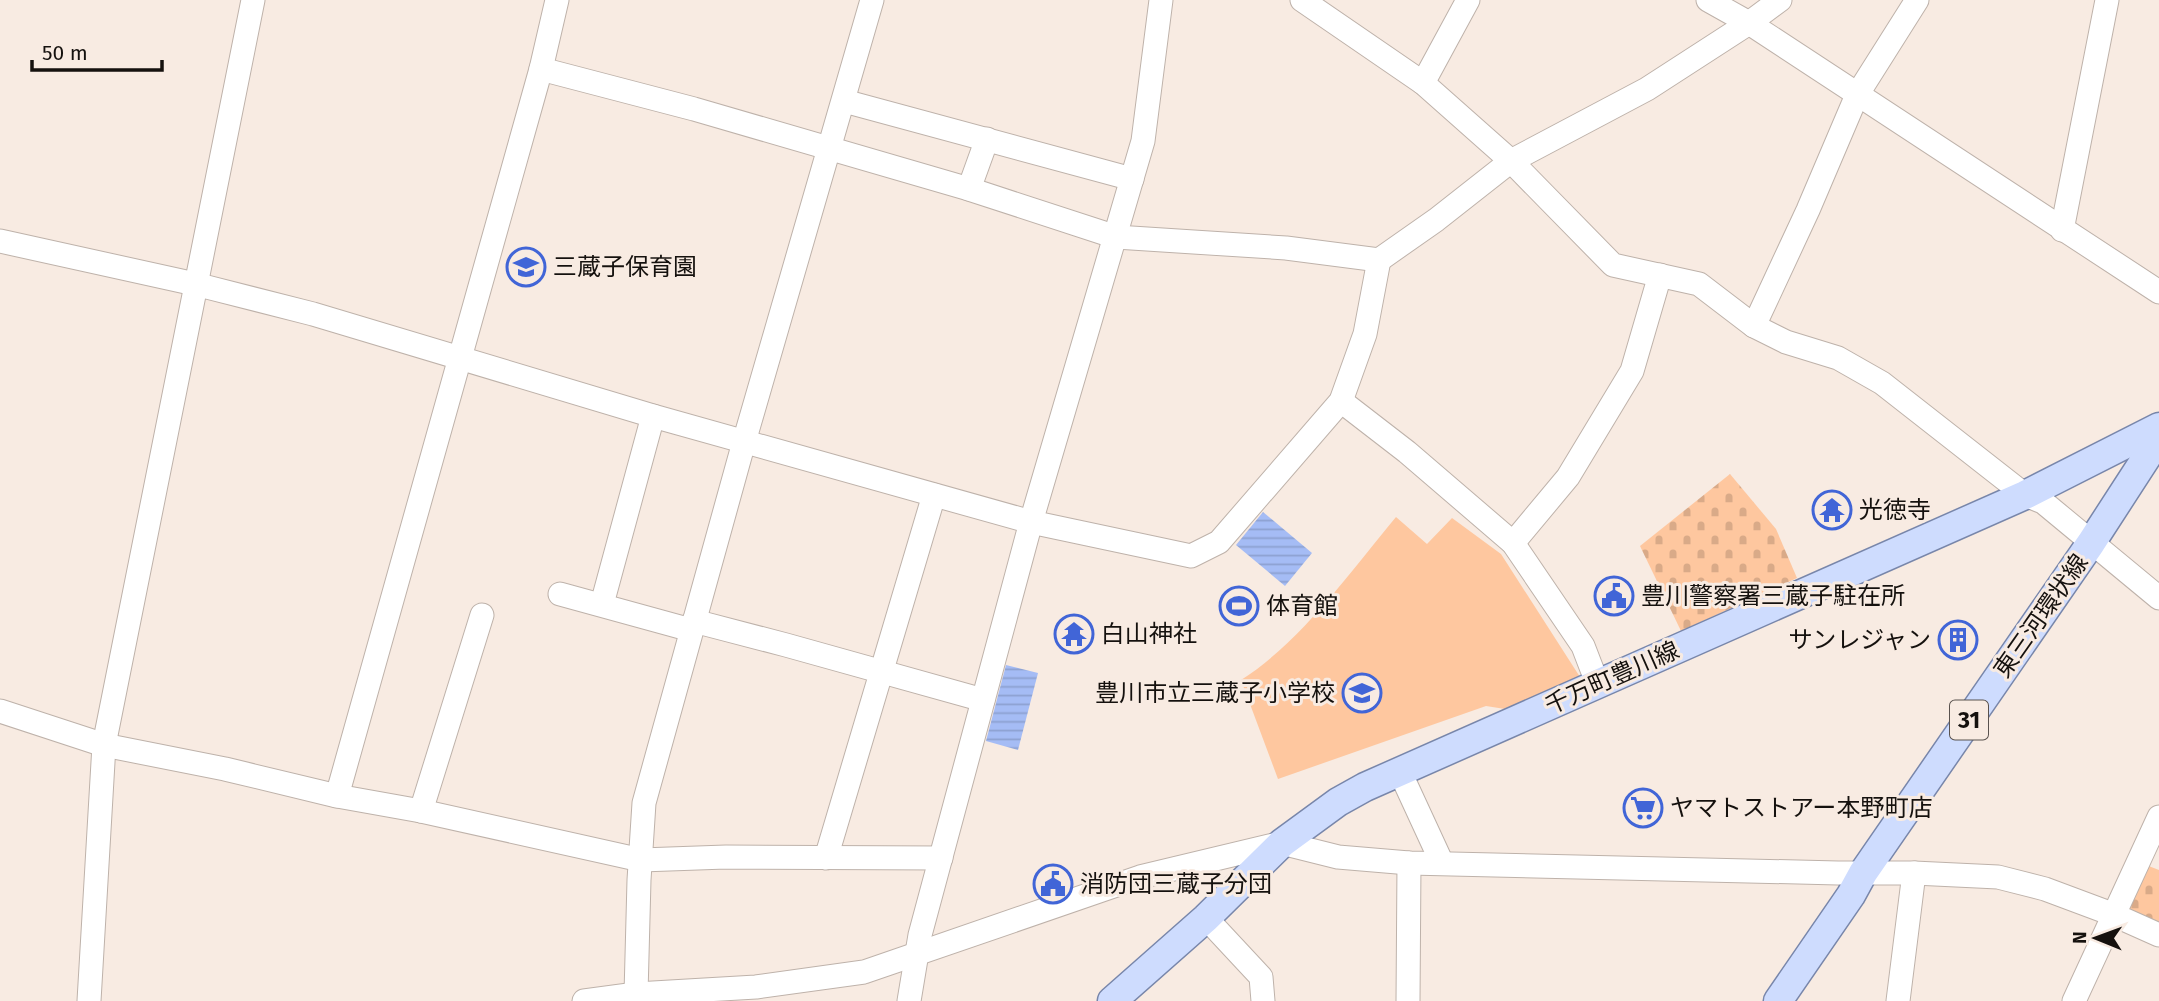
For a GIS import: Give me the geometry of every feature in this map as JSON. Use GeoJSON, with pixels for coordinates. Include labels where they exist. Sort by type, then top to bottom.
{"type":"FeatureCollection","features":[{"type":"Feature","properties":{"kind":"main road","name":"千万町豊川線"},"geometry":{"type":"LineString","coordinates":[[1115,1000],[1206,918],[1282,843],[1338,802],[1365,787],[2025,495],[2159,427]]}},
{"type":"Feature","properties":{"kind":"main road","name":"東三河環状線"},"geometry":{"type":"LineString","coordinates":[[1778,1001],[2091,543],[2159,438]]}},
{"type":"Feature","properties":{"kind":"street"},"geometry":{"type":"LineString","coordinates":[[89,1001],[104,745],[253,0]]}},
{"type":"Feature","properties":{"kind":"street"},"geometry":{"type":"LineString","coordinates":[[337,796],[541,68],[557,0]]}},
{"type":"Feature","properties":{"kind":"street"},"geometry":{"type":"LineString","coordinates":[[636,994],[644,803],[744,442],[872,0]]}},
{"type":"Feature","properties":{"kind":"street"},"geometry":{"type":"LineString","coordinates":[[909,1001],[920,935],[1031,522],[1143,141],[1161,0]]}},
{"type":"Feature","properties":{"kind":"street"},"geometry":{"type":"LineString","coordinates":[[1302,0],[1423,83],[1511,161],[1613,265],[1699,284],[1754,326],[1786,342],[1839,358],[1882,383],[2025,495],[2043,502],[2159,598]]}},
{"type":"Feature","properties":{"kind":"street"},"geometry":{"type":"LineString","coordinates":[[1423,83],[1468,0]]}},
{"type":"Feature","properties":{"kind":"street"},"geometry":{"type":"LineString","coordinates":[[1708,0],[1749,23],[2159,292]]}},
{"type":"Feature","properties":{"kind":"street"},"geometry":{"type":"LineString","coordinates":[[541,68],[694,109],[969,189],[1116,237],[1286,248],[1379,260],[1436,220],[1511,161],[1647,89],[1780,0]]}},
{"type":"Feature","properties":{"kind":"street"},"geometry":{"type":"LineString","coordinates":[[1754,326],[1857,95],[1917,0]]}},
{"type":"Feature","properties":{"kind":"street"},"geometry":{"type":"LineString","coordinates":[[2062,230],[2108,0]]}},
{"type":"Feature","properties":{"kind":"street"},"geometry":{"type":"LineString","coordinates":[[844,101],[1132,178]]}},
{"type":"Feature","properties":{"kind":"street"},"geometry":{"type":"LineString","coordinates":[[969,189],[987,139]]}},
{"type":"Feature","properties":{"kind":"street"},"geometry":{"type":"LineString","coordinates":[[0,242],[195,284],[313,314],[653,416],[1031,522],[1191,556],[1219,542],[1341,401],[1365,334],[1379,260]]}},
{"type":"Feature","properties":{"kind":"street"},"geometry":{"type":"LineString","coordinates":[[1513,543],[1568,477],[1632,371],[1660,275]]}},
{"type":"Feature","properties":{"kind":"street"},"geometry":{"type":"LineString","coordinates":[[1341,401],[1407,452],[1513,543],[1583,646],[1598,685]]}},
{"type":"Feature","properties":{"kind":"street"},"geometry":{"type":"LineString","coordinates":[[603,604],[653,416]]}},
{"type":"Feature","properties":{"kind":"street"},"geometry":{"type":"LineString","coordinates":[[826,858],[934,495]]}},
{"type":"Feature","properties":{"kind":"street"},"geometry":{"type":"LineString","coordinates":[[559,594],[881,671],[983,700]]}},
{"type":"Feature","properties":{"kind":"street"},"geometry":{"type":"LineString","coordinates":[[421,811],[482,615]]}},
{"type":"Feature","properties":{"kind":"street"},"geometry":{"type":"LineString","coordinates":[[0,711],[104,745],[641,860],[941,858]]}},
{"type":"Feature","properties":{"kind":"street"},"geometry":{"type":"LineString","coordinates":[[1400,772],[1441,863]]}},
{"type":"Feature","properties":{"kind":"street"},"geometry":{"type":"LineString","coordinates":[[2074,1001],[2159,817]]}},
{"type":"Feature","properties":{"kind":"street"},"geometry":{"type":"LineString","coordinates":[[584,1001],[636,994],[756,987],[864,972],[1140,877],[1282,843],[1338,856],[1409,863],[1998,877],[2045,889],[2159,935]]}},
{"type":"Feature","properties":{"kind":"street"},"geometry":{"type":"LineString","coordinates":[[1408,1001],[1409,863]]}},
{"type":"Feature","properties":{"kind":"street"},"geometry":{"type":"LineString","coordinates":[[1898,1001],[1914,873]]}},
{"type":"Feature","properties":{"kind":"street"},"geometry":{"type":"LineString","coordinates":[[1206,918],[1261,977],[1263,1001]]}},
{"type":"Feature","properties":{"kind":"green space"},"geometry":{"type":"Polygon","coordinates":[[[1730,474],[1776,529],[1797,578],[1681,631],[1640,546],[1730,474]]]}},
{"type":"Feature","properties":{"kind":"green space"},"geometry":{"type":"Polygon","coordinates":[[[1396,517],[1427,544],[1452,518],[1501,554],[1580,677],[1505,709],[1486,706],[1278,779],[1241,680],[1305,626],[1396,517]]]}},
{"type":"Feature","properties":{"kind":"green space"},"geometry":{"type":"Polygon","coordinates":[[[2146,865],[2159,870],[2159,928],[2128,914],[2127,905],[2146,865]]]}},
{"type":"Feature","properties":{"kind":"water"},"geometry":{"type":"Polygon","coordinates":[[[1263,512],[1312,553],[1285,586],[1236,545],[1263,512]]]}},
{"type":"Feature","properties":{"kind":"water"},"geometry":{"type":"Polygon","coordinates":[[[1006,665],[1038,673],[1018,750],[986,741],[1006,665]]]}},
{"type":"Feature","properties":{"kind":"place","name":"三蔵子保育園"},"geometry":{"type":"Point","coordinates":[526,267]}},
{"type":"Feature","properties":{"kind":"place","name":"光徳寺"},"geometry":{"type":"Point","coordinates":[1832,510]}},
{"type":"Feature","properties":{"kind":"place","name":"豊川警察署三蔵子駐在所"},"geometry":{"type":"Point","coordinates":[1614,596]}},
{"type":"Feature","properties":{"kind":"place","name":"体育館"},"geometry":{"type":"Point","coordinates":[1239,606]}},
{"type":"Feature","properties":{"kind":"place","name":"白山神社"},"geometry":{"type":"Point","coordinates":[1074,634]}},
{"type":"Feature","properties":{"kind":"place","name":"サンレジャン"},"geometry":{"type":"Point","coordinates":[1958,640]}},
{"type":"Feature","properties":{"kind":"place","name":"豊川市立三蔵子小学校"},"geometry":{"type":"Point","coordinates":[1362,693]}},
{"type":"Feature","properties":{"kind":"place","name":"ヤマトストアー本野町店"},"geometry":{"type":"Point","coordinates":[1643,808]}},
{"type":"Feature","properties":{"kind":"place","name":"消防団三蔵子分団"},"geometry":{"type":"Point","coordinates":[1053,884]}}]}
